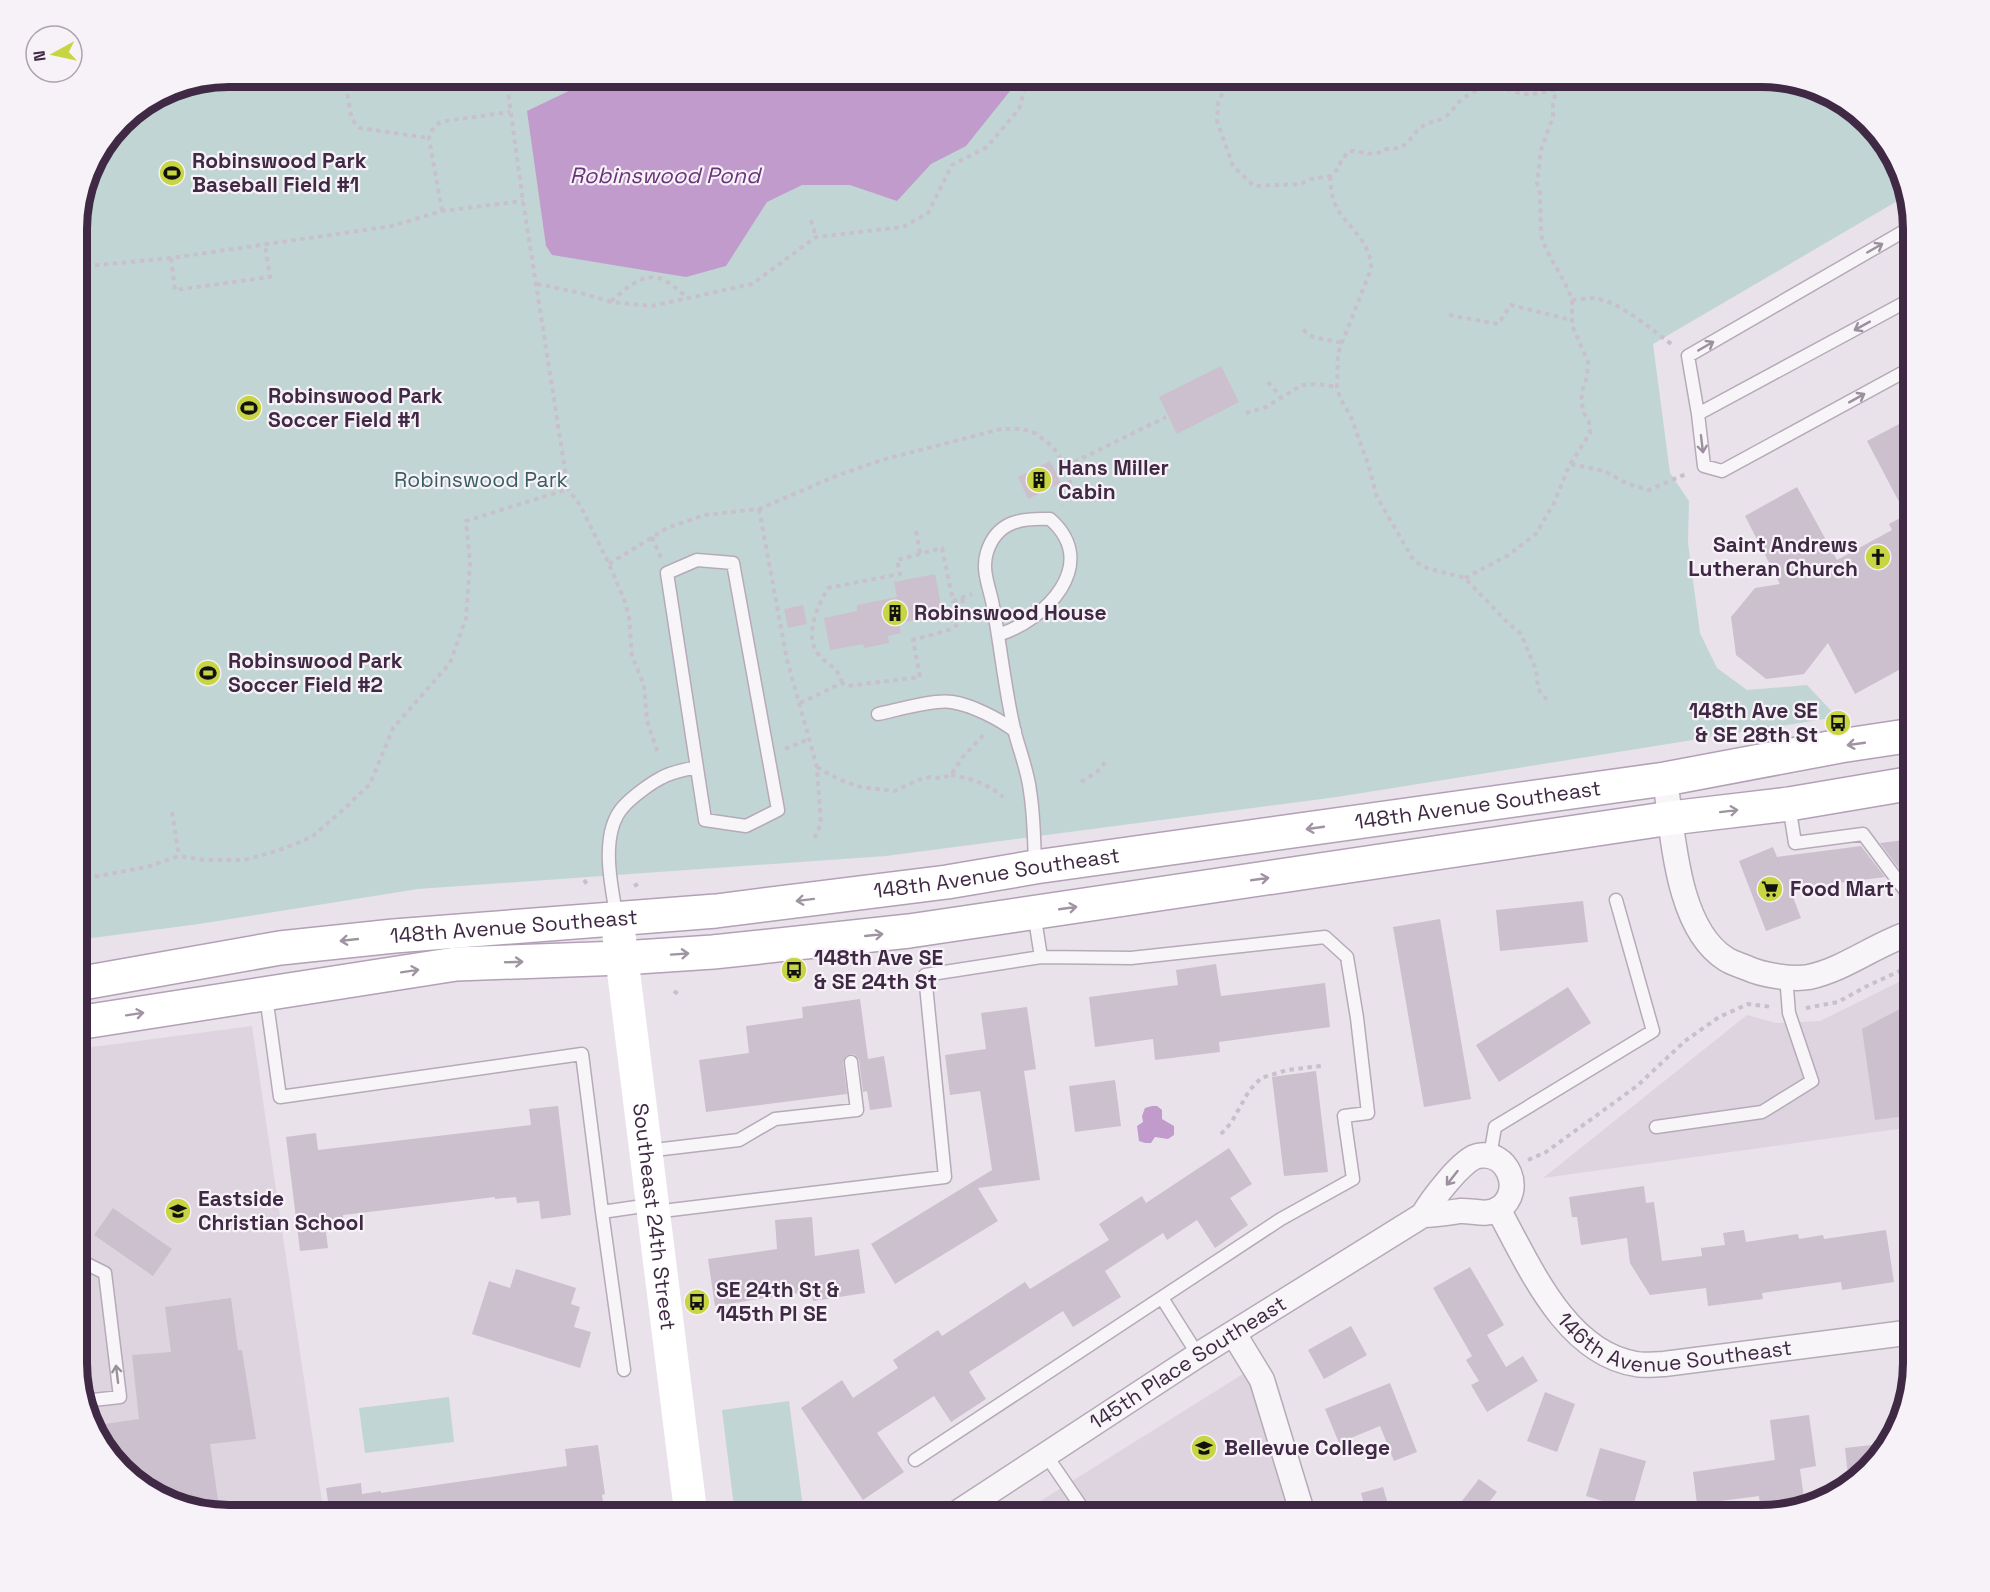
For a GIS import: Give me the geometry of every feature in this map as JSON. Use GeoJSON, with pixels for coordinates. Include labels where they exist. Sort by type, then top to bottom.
{"type":"FeatureCollection","features":[{"type":"Feature","properties":{"kind":"main road","name":"148th Avenue Southeast"},"geometry":{"type":"LineString","coordinates":[[87,982],[280,948],[394,936],[716,911],[946,882],[1035,867],[1665,779],[1840,746],[1903,737]]}},
{"type":"Feature","properties":{"kind":"main road","name":"148th Avenue Southeast"},"geometry":{"type":"LineString","coordinates":[[87,1021],[456,964],[713,952],[909,932],[1671,818],[1789,804],[1903,785]]}},
{"type":"Feature","properties":{"kind":"main road","name":"Southeast 24th Street"},"geometry":{"type":"LineString","coordinates":[[617,919],[690,1505]]}},
{"type":"Feature","properties":{"kind":"street"},"geometry":{"type":"LineString","coordinates":[[1665,779],[1686,904],[1697,927],[1711,947],[1726,959],[1765,974],[1806,978],[1828,971],[1903,936]]}},
{"type":"Feature","properties":{"kind":"street"},"geometry":{"type":"LineString","coordinates":[[1479,1155],[1499,1162],[1512,1180],[1512,1191],[1498,1209],[1488,1213],[1462,1211],[1423,1215],[1431,1200],[1468,1159],[1479,1155]]}},
{"type":"Feature","properties":{"kind":"street","name":"146th Avenue Southeast"},"geometry":{"type":"LineString","coordinates":[[1498,1209],[1551,1304],[1574,1330],[1595,1347],[1615,1358],[1636,1364],[1664,1364],[1903,1333]]}},
{"type":"Feature","properties":{"kind":"street","name":"145th Place Southeast"},"geometry":{"type":"LineString","coordinates":[[974,1505],[1198,1356],[1423,1215]]}},
{"type":"Feature","properties":{"kind":"street"},"geometry":{"type":"LineString","coordinates":[[1234,1334],[1262,1380],[1300,1505]]}},
{"type":"Feature","properties":{"kind":"lane"},"geometry":{"type":"LineString","coordinates":[[1903,232],[1688,357],[1704,466],[1722,471],[1903,373]]}},
{"type":"Feature","properties":{"kind":"lane"},"geometry":{"type":"LineString","coordinates":[[1698,414],[1903,304]]}},
{"type":"Feature","properties":{"kind":"lane"},"geometry":{"type":"LineString","coordinates":[[998,635],[1034,617],[1048,605],[1065,583],[1070,566],[1068,545],[1061,531],[1050,519],[1020,520],[999,532],[988,548],[984,568],[1015,731],[1030,789],[1035,867]]}},
{"type":"Feature","properties":{"kind":"lane"},"geometry":{"type":"LineString","coordinates":[[697,560],[733,563],[778,810],[746,826],[705,820],[696,767],[667,573],[697,560]]}},
{"type":"Feature","properties":{"kind":"lane"},"geometry":{"type":"LineString","coordinates":[[878,714],[951,701],[998,719],[1015,731]]}},
{"type":"Feature","properties":{"kind":"lane"},"geometry":{"type":"LineString","coordinates":[[617,919],[609,855],[611,829],[623,806],[661,777],[696,767]]}},
{"type":"Feature","properties":{"kind":"lane"},"geometry":{"type":"LineString","coordinates":[[1789,804],[1795,843],[1863,834],[1903,887]]}},
{"type":"Feature","properties":{"kind":"lane"},"geometry":{"type":"LineString","coordinates":[[1499,1162],[1495,1127],[1653,1031],[1616,900]]}},
{"type":"Feature","properties":{"kind":"lane"},"geometry":{"type":"LineString","coordinates":[[1034,913],[1041,957]]}},
{"type":"Feature","properties":{"kind":"lane"},"geometry":{"type":"LineString","coordinates":[[602,1212],[945,1178],[925,975],[1041,957],[1131,958],[1325,937],[1347,957],[1368,1113],[1344,1116],[1353,1179],[1281,1219],[915,1460]]}},
{"type":"Feature","properties":{"kind":"lane"},"geometry":{"type":"LineString","coordinates":[[1656,1127],[1762,1112],[1812,1081],[1789,1013],[1786,976]]}},
{"type":"Feature","properties":{"kind":"lane"},"geometry":{"type":"LineString","coordinates":[[266,994],[280,1097],[582,1054],[624,1370]]}},
{"type":"Feature","properties":{"kind":"lane"},"geometry":{"type":"LineString","coordinates":[[646,1151],[739,1140],[775,1119],[857,1110],[851,1062]]}},
{"type":"Feature","properties":{"kind":"lane"},"geometry":{"type":"LineString","coordinates":[[87,1264],[105,1273],[120,1397],[92,1400]]}},
{"type":"Feature","properties":{"kind":"lane"},"geometry":{"type":"LineString","coordinates":[[1162,1298],[1198,1356]]}},
{"type":"Feature","properties":{"kind":"lane"},"geometry":{"type":"LineString","coordinates":[[1046,1455],[1080,1505]]}},
{"type":"Feature","properties":{"kind":"path"},"geometry":{"type":"LineString","coordinates":[[343,87],[349,94],[351,120],[360,128],[429,138]]}},
{"type":"Feature","properties":{"kind":"path"},"geometry":{"type":"LineString","coordinates":[[507,87],[568,489],[580,505],[625,602],[629,618],[632,656],[644,685],[647,721],[657,753]]}},
{"type":"Feature","properties":{"kind":"path"},"geometry":{"type":"LineString","coordinates":[[537,284],[611,302],[652,306],[752,284],[816,237],[903,227],[928,213],[952,165],[987,147],[1019,109],[1025,87]]}},
{"type":"Feature","properties":{"kind":"path"},"geometry":{"type":"LineString","coordinates":[[1225,87],[1218,104],[1217,121],[1233,166],[1254,186],[1300,184],[1311,179],[1330,177],[1339,168],[1341,160],[1349,151],[1359,150],[1371,155],[1381,152],[1384,148],[1396,149],[1404,146],[1426,124],[1445,117],[1460,101],[1481,88],[1496,87],[1525,94],[1560,87]]}},
{"type":"Feature","properties":{"kind":"path"},"geometry":{"type":"LineString","coordinates":[[1465,578],[1507,556],[1536,534],[1554,503],[1571,464],[1590,433],[1589,422],[1581,400],[1588,362],[1571,320],[1572,300],[1565,282],[1546,249],[1542,234],[1540,193],[1537,183],[1542,150],[1553,117],[1557,88]]}},
{"type":"Feature","properties":{"kind":"path"},"geometry":{"type":"LineString","coordinates":[[442,211],[429,138],[434,127],[442,121],[510,112]]}},
{"type":"Feature","properties":{"kind":"path"},"geometry":{"type":"LineString","coordinates":[[1330,177],[1336,207],[1352,226],[1369,253],[1371,261],[1371,268],[1338,353],[1337,387],[1340,398],[1351,417],[1377,497],[1414,561],[1427,568],[1465,578],[1521,634],[1536,670],[1538,689],[1547,700]]}},
{"type":"Feature","properties":{"kind":"path"},"geometry":{"type":"LineString","coordinates":[[87,266],[171,258],[265,245],[392,226],[442,211],[523,201]]}},
{"type":"Feature","properties":{"kind":"path"},"geometry":{"type":"LineString","coordinates":[[811,220],[816,237]]}},
{"type":"Feature","properties":{"kind":"path"},"geometry":{"type":"LineString","coordinates":[[171,258],[175,290],[270,277],[265,245]]}},
{"type":"Feature","properties":{"kind":"path"},"geometry":{"type":"LineString","coordinates":[[611,302],[630,286],[645,278],[659,278],[688,298]]}},
{"type":"Feature","properties":{"kind":"path"},"geometry":{"type":"LineString","coordinates":[[1572,300],[1593,298],[1610,303],[1631,315],[1688,357]]}},
{"type":"Feature","properties":{"kind":"path"},"geometry":{"type":"LineString","coordinates":[[1449,315],[1498,324],[1511,305],[1571,320]]}},
{"type":"Feature","properties":{"kind":"path"},"geometry":{"type":"LineString","coordinates":[[1303,330],[1313,338],[1343,343]]}},
{"type":"Feature","properties":{"kind":"path"},"geometry":{"type":"LineString","coordinates":[[1268,382],[1281,397]]}},
{"type":"Feature","properties":{"kind":"path"},"geometry":{"type":"LineString","coordinates":[[1246,413],[1266,407],[1302,385],[1317,384],[1337,387]]}},
{"type":"Feature","properties":{"kind":"path"},"geometry":{"type":"LineString","coordinates":[[1066,466],[1166,417]]}},
{"type":"Feature","properties":{"kind":"path"},"geometry":{"type":"LineString","coordinates":[[609,564],[667,528],[704,515],[759,509],[790,494],[882,460],[1001,429],[1022,429],[1041,435],[1066,466],[1070,482],[1069,494],[1061,508],[1050,519]]}},
{"type":"Feature","properties":{"kind":"path"},"geometry":{"type":"LineString","coordinates":[[1571,464],[1604,471],[1628,484],[1649,490],[1704,466]]}},
{"type":"Feature","properties":{"kind":"path"},"geometry":{"type":"LineString","coordinates":[[87,878],[147,867],[179,856],[204,860],[244,860],[277,851],[312,837],[370,784],[393,728],[450,663],[466,618],[470,563],[466,521],[568,489]]}},
{"type":"Feature","properties":{"kind":"path"},"geometry":{"type":"LineString","coordinates":[[759,509],[787,660],[817,767],[821,824],[814,839]]}},
{"type":"Feature","properties":{"kind":"path"},"geometry":{"type":"LineString","coordinates":[[916,531],[920,553]]}},
{"type":"Feature","properties":{"kind":"path"},"geometry":{"type":"LineString","coordinates":[[942,548],[953,601],[962,598],[964,610],[961,620],[952,629],[913,640],[920,677],[847,686],[842,683],[836,670],[817,653],[813,642],[816,615],[828,588],[900,574],[897,560],[942,548]]}},
{"type":"Feature","properties":{"kind":"path"},"geometry":{"type":"LineString","coordinates":[[800,703],[842,683]]}},
{"type":"Feature","properties":{"kind":"path"},"geometry":{"type":"LineString","coordinates":[[951,775],[962,758],[998,719]]}},
{"type":"Feature","properties":{"kind":"path"},"geometry":{"type":"LineString","coordinates":[[797,744],[809,739]]}},
{"type":"Feature","properties":{"kind":"path"},"geometry":{"type":"LineString","coordinates":[[1082,782],[1098,771],[1107,760]]}},
{"type":"Feature","properties":{"kind":"path"},"geometry":{"type":"LineString","coordinates":[[817,767],[840,780],[861,787],[894,791],[918,780],[951,775],[982,783],[1003,797]]}},
{"type":"Feature","properties":{"kind":"path"},"geometry":{"type":"LineString","coordinates":[[172,812],[179,856]]}},
{"type":"Feature","properties":{"kind":"path"},"geometry":{"type":"LineString","coordinates":[[1499,1162],[1546,1152],[1637,1086],[1685,1041],[1719,1017],[1748,1004]]}},
{"type":"Feature","properties":{"kind":"path"},"geometry":{"type":"LineString","coordinates":[[1221,1134],[1231,1123],[1249,1091],[1261,1078],[1287,1070],[1321,1065]]}},
{"type":"Feature","properties":{"kind":"shaded area"},"geometry":{"type":"Polygon","coordinates":[[[1903,980],[1903,1128],[1543,1178],[1747,1015],[1776,1023],[1820,1021],[1903,980]]]}},
{"type":"Feature","properties":{"kind":"shaded area","name":"Eastside Christian School"},"geometry":{"type":"Polygon","coordinates":[[[252,1026],[323,1505],[210,1504],[183,1497],[158,1486],[135,1470],[116,1450],[102,1426],[92,1400],[87,1372],[87,1048],[252,1026]]]}},
{"type":"Feature","properties":{"kind":"shaded area","name":"Bellevue College"},"geometry":{"type":"Polygon","coordinates":[[[1254,1367],[1300,1505],[1034,1505],[1254,1367]]]}},
{"type":"Feature","properties":{"kind":"green space","name":"Robinswood Park"},"geometry":{"type":"Polygon","coordinates":[[[229,87],[1761,87],[1789,90],[1832,106],[1855,122],[1874,142],[1888,166],[1900,200],[1653,344],[1670,473],[1689,501],[1688,543],[1700,633],[1717,668],[1747,690],[1807,685],[1837,717],[1337,797],[886,856],[418,889],[199,924],[87,939],[87,220],[98,175],[116,142],[135,122],[158,106],[175,98],[210,88],[229,87]]]}},
{"type":"Feature","properties":{"kind":"green space"},"geometry":{"type":"Polygon","coordinates":[[[449,1397],[454,1442],[365,1453],[359,1408],[449,1397]]]}},
{"type":"Feature","properties":{"kind":"green space"},"geometry":{"type":"Polygon","coordinates":[[[789,1401],[803,1505],[734,1505],[722,1410],[789,1401]]]}},
{"type":"Feature","properties":{"kind":"water","name":"Robinswood Pond"},"geometry":{"type":"Polygon","coordinates":[[[577,87],[1010,87],[1010,91],[966,146],[931,164],[897,201],[850,185],[802,185],[767,202],[726,266],[686,277],[552,255],[546,246],[527,111],[577,87]]]}},
{"type":"Feature","properties":{"kind":"water"},"geometry":{"type":"Polygon","coordinates":[[[1157,1106],[1162,1110],[1162,1119],[1174,1126],[1174,1135],[1168,1139],[1155,1137],[1151,1143],[1145,1143],[1139,1141],[1137,1126],[1143,1122],[1142,1116],[1145,1108],[1157,1106]]]}},
{"type":"Feature","properties":{"kind":"building"},"geometry":{"type":"Polygon","coordinates":[[[1221,366],[1239,402],[1177,434],[1159,397],[1221,366]]]}},
{"type":"Feature","properties":{"kind":"building","name":"Saint Andrews Lutheran Church"},"geometry":{"type":"Polygon","coordinates":[[[1901,423],[1903,427],[1903,509],[1867,441],[1901,423]]]}},
{"type":"Feature","properties":{"kind":"building","name":"Hans Miller Cabin"},"geometry":{"type":"Polygon","coordinates":[[[1050,461],[1061,483],[1028,499],[1018,477],[1050,461]]]}},
{"type":"Feature","properties":{"kind":"building","name":"Saint Andrews Lutheran Church"},"geometry":{"type":"Polygon","coordinates":[[[1797,487],[1837,560],[1892,530],[1889,524],[1903,517],[1903,651],[1901,652],[1903,668],[1855,694],[1828,643],[1804,674],[1766,679],[1736,655],[1731,617],[1755,588],[1780,584],[1745,516],[1797,487]]]}},
{"type":"Feature","properties":{"kind":"building","name":"Robinswood House"},"geometry":{"type":"Polygon","coordinates":[[[935,574],[943,615],[899,623],[901,633],[888,636],[889,643],[864,648],[863,644],[830,650],[824,618],[857,611],[857,605],[897,597],[894,582],[935,574]]]}},
{"type":"Feature","properties":{"kind":"building"},"geometry":{"type":"Polygon","coordinates":[[[803,605],[807,624],[788,628],[784,609],[803,605]]]}},
{"type":"Feature","properties":{"kind":"building"},"geometry":{"type":"Polygon","coordinates":[[[1903,840],[1903,874],[1880,843],[1903,840]]]}},
{"type":"Feature","properties":{"kind":"building"},"geometry":{"type":"Polygon","coordinates":[[[1861,846],[1885,877],[1790,889],[1801,918],[1766,931],[1739,861],[1773,847],[1777,857],[1861,846]]]}},
{"type":"Feature","properties":{"kind":"building"},"geometry":{"type":"Polygon","coordinates":[[[1583,901],[1588,942],[1500,951],[1496,910],[1583,901]]]}},
{"type":"Feature","properties":{"kind":"building"},"geometry":{"type":"Polygon","coordinates":[[[1440,919],[1471,1099],[1424,1107],[1393,927],[1440,919]]]}},
{"type":"Feature","properties":{"kind":"building"},"geometry":{"type":"Polygon","coordinates":[[[1216,964],[1221,996],[1325,983],[1330,1027],[1219,1042],[1220,1052],[1155,1060],[1153,1039],[1095,1047],[1089,997],[1178,985],[1176,970],[1216,964]]]}},
{"type":"Feature","properties":{"kind":"building"},"geometry":{"type":"Polygon","coordinates":[[[1568,987],[1591,1023],[1499,1082],[1476,1045],[1568,987]]]}},
{"type":"Feature","properties":{"kind":"building"},"geometry":{"type":"Polygon","coordinates":[[[860,999],[868,1059],[884,1056],[892,1107],[870,1110],[867,1091],[863,1092],[859,1060],[851,1054],[846,1056],[843,1062],[847,1094],[706,1112],[699,1060],[749,1053],[746,1026],[803,1018],[802,1007],[860,999]]]}},
{"type":"Feature","properties":{"kind":"building"},"geometry":{"type":"Polygon","coordinates":[[[1027,1007],[1036,1069],[1024,1071],[1040,1180],[978,1188],[998,1221],[895,1284],[871,1244],[992,1170],[980,1091],[950,1095],[945,1055],[986,1049],[981,1013],[1027,1007]]]}},
{"type":"Feature","properties":{"kind":"building"},"geometry":{"type":"Polygon","coordinates":[[[1903,1007],[1903,1116],[1875,1120],[1862,1029],[1903,1007]]]}},
{"type":"Feature","properties":{"kind":"building"},"geometry":{"type":"Polygon","coordinates":[[[1316,1071],[1328,1172],[1284,1176],[1272,1077],[1316,1071]]]}},
{"type":"Feature","properties":{"kind":"building"},"geometry":{"type":"Polygon","coordinates":[[[1115,1080],[1121,1126],[1075,1132],[1069,1086],[1115,1080]]]}},
{"type":"Feature","properties":{"kind":"building"},"geometry":{"type":"Polygon","coordinates":[[[558,1106],[571,1215],[541,1219],[539,1201],[517,1203],[516,1197],[495,1199],[495,1197],[343,1215],[344,1222],[325,1225],[328,1248],[300,1251],[286,1137],[316,1133],[318,1150],[531,1125],[529,1109],[558,1106]]]}},
{"type":"Feature","properties":{"kind":"building"},"geometry":{"type":"Polygon","coordinates":[[[1229,1148],[1252,1184],[1230,1198],[1248,1225],[1215,1248],[1197,1220],[1167,1240],[1163,1233],[1105,1271],[1121,1297],[1073,1327],[1063,1311],[969,1372],[986,1399],[951,1422],[934,1396],[877,1433],[904,1472],[863,1500],[801,1408],[842,1380],[853,1398],[898,1368],[893,1360],[938,1330],[942,1336],[1025,1282],[1030,1289],[1109,1240],[1099,1224],[1142,1196],[1146,1203],[1229,1148]]]}},
{"type":"Feature","properties":{"kind":"building"},"geometry":{"type":"Polygon","coordinates":[[[1644,1186],[1646,1203],[1654,1202],[1662,1261],[1702,1256],[1701,1248],[1725,1245],[1723,1233],[1744,1230],[1746,1242],[1798,1234],[1799,1239],[1823,1235],[1824,1239],[1886,1230],[1894,1282],[1842,1290],[1841,1282],[1762,1293],[1763,1299],[1708,1306],[1706,1288],[1650,1295],[1630,1263],[1627,1238],[1581,1245],[1577,1217],[1572,1217],[1569,1197],[1644,1186]]]}},
{"type":"Feature","properties":{"kind":"building"},"geometry":{"type":"Polygon","coordinates":[[[113,1208],[172,1249],[153,1276],[94,1235],[113,1208]]]}},
{"type":"Feature","properties":{"kind":"building"},"geometry":{"type":"Polygon","coordinates":[[[812,1217],[815,1256],[859,1249],[865,1293],[813,1301],[811,1291],[715,1306],[708,1259],[777,1249],[775,1220],[812,1217]]]}},
{"type":"Feature","properties":{"kind":"building"},"geometry":{"type":"Polygon","coordinates":[[[1470,1267],[1504,1325],[1487,1335],[1506,1367],[1523,1356],[1538,1381],[1487,1412],[1471,1385],[1479,1381],[1466,1360],[1472,1356],[1433,1288],[1470,1267]]]}},
{"type":"Feature","properties":{"kind":"building"},"geometry":{"type":"Polygon","coordinates":[[[516,1269],[576,1288],[571,1304],[580,1307],[574,1327],[591,1332],[580,1368],[472,1334],[489,1281],[510,1288],[516,1269]]]}},
{"type":"Feature","properties":{"kind":"building"},"geometry":{"type":"Polygon","coordinates":[[[231,1298],[238,1350],[242,1350],[256,1439],[210,1444],[219,1504],[183,1497],[142,1476],[116,1450],[101,1424],[139,1419],[132,1355],[171,1352],[165,1307],[231,1298]]]}},
{"type":"Feature","properties":{"kind":"building"},"geometry":{"type":"Polygon","coordinates":[[[1351,1326],[1367,1355],[1324,1379],[1308,1350],[1351,1326]]]}},
{"type":"Feature","properties":{"kind":"building"},"geometry":{"type":"Polygon","coordinates":[[[1390,1383],[1417,1452],[1394,1461],[1380,1426],[1339,1443],[1325,1409],[1390,1383]]]}},
{"type":"Feature","properties":{"kind":"building"},"geometry":{"type":"Polygon","coordinates":[[[1545,1392],[1575,1404],[1557,1452],[1527,1441],[1545,1392]]]}},
{"type":"Feature","properties":{"kind":"building"},"geometry":{"type":"Polygon","coordinates":[[[1809,1415],[1816,1466],[1800,1469],[1804,1498],[1760,1505],[1759,1496],[1697,1504],[1693,1472],[1775,1460],[1770,1420],[1809,1415]]]}},
{"type":"Feature","properties":{"kind":"building"},"geometry":{"type":"Polygon","coordinates":[[[1877,1444],[1868,1457],[1848,1475],[1845,1448],[1877,1444]]]}},
{"type":"Feature","properties":{"kind":"building"},"geometry":{"type":"Polygon","coordinates":[[[598,1445],[605,1494],[602,1495],[604,1505],[329,1505],[326,1488],[361,1483],[362,1494],[381,1491],[381,1493],[567,1466],[565,1449],[598,1445]]]}},
{"type":"Feature","properties":{"kind":"building"},"geometry":{"type":"Polygon","coordinates":[[[1600,1448],[1646,1461],[1633,1505],[1616,1505],[1586,1496],[1600,1448]]]}},
{"type":"Feature","properties":{"kind":"building"},"geometry":{"type":"Polygon","coordinates":[[[1479,1479],[1497,1492],[1487,1505],[1459,1505],[1479,1479]]]}},
{"type":"Feature","properties":{"kind":"building"},"geometry":{"type":"Polygon","coordinates":[[[1383,1487],[1388,1505],[1364,1505],[1361,1493],[1383,1487]]]}},
{"type":"Feature","properties":{"kind":"place","name":"Robinswood Park Baseball Field #1"},"geometry":{"type":"Point","coordinates":[172,173]}},
{"type":"Feature","properties":{"kind":"place","name":"Robinswood Park Soccer Field #1"},"geometry":{"type":"Point","coordinates":[249,408]}},
{"type":"Feature","properties":{"kind":"place","name":"Hans Miller Cabin"},"geometry":{"type":"Point","coordinates":[1039,480]}},
{"type":"Feature","properties":{"kind":"place","name":"Saint Andrews Lutheran Church"},"geometry":{"type":"Point","coordinates":[1878,557]}},
{"type":"Feature","properties":{"kind":"place","name":"Robinswood House"},"geometry":{"type":"Point","coordinates":[895,613]}},
{"type":"Feature","properties":{"kind":"place","name":"Robinswood Park Soccer Field #2"},"geometry":{"type":"Point","coordinates":[208,673]}},
{"type":"Feature","properties":{"kind":"place","name":"148th Ave SE & SE 28th St"},"geometry":{"type":"Point","coordinates":[1838,723]}},
{"type":"Feature","properties":{"kind":"place","name":"Food Mart"},"geometry":{"type":"Point","coordinates":[1770,889]}},
{"type":"Feature","properties":{"kind":"place","name":"148th Ave SE & SE 24th St"},"geometry":{"type":"Point","coordinates":[794,970]}},
{"type":"Feature","properties":{"kind":"place","name":"Eastside Christian School"},"geometry":{"type":"Point","coordinates":[178,1211]}},
{"type":"Feature","properties":{"kind":"place","name":"SE 24th St & 145th Pl SE"},"geometry":{"type":"Point","coordinates":[697,1302]}},
{"type":"Feature","properties":{"kind":"place","name":"Bellevue College"},"geometry":{"type":"Point","coordinates":[1204,1448]}}]}
